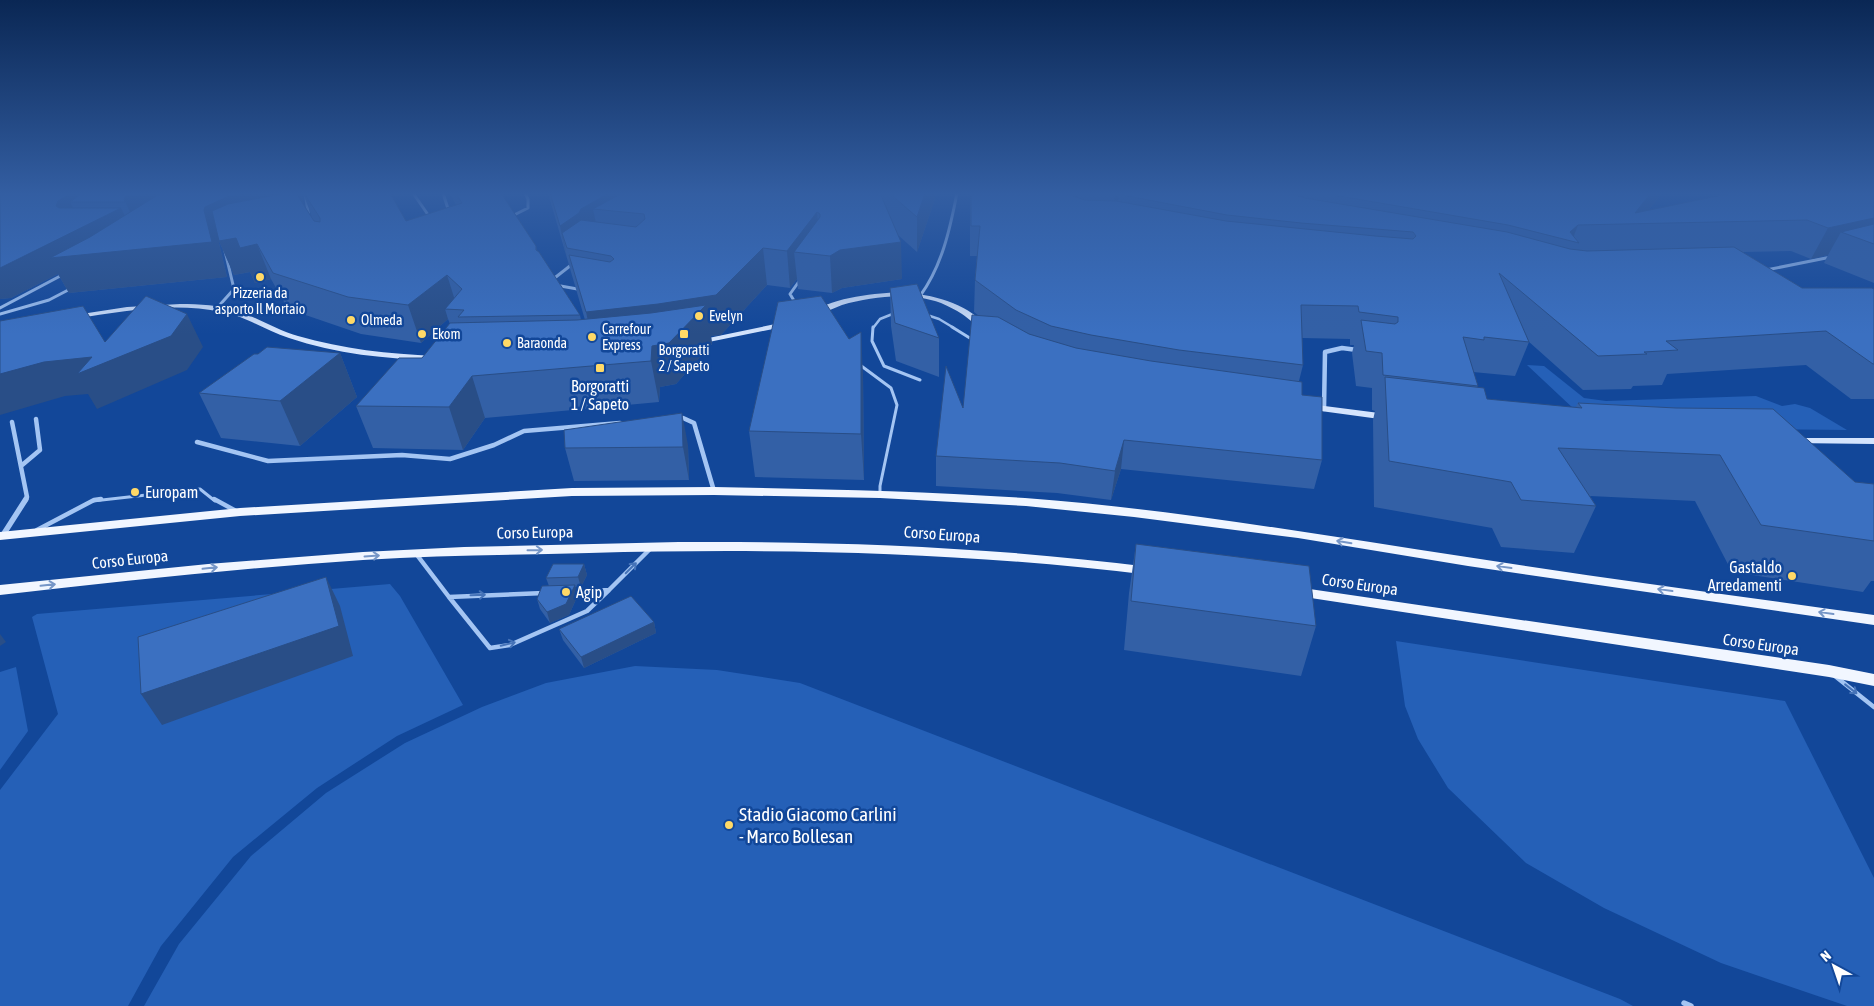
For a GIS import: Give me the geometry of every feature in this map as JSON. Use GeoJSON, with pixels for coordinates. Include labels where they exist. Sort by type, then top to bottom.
{"type":"FeatureCollection","features":[{"type":"Feature","properties":{"kind":"main road"},"geometry":{"type":"LineString","coordinates":[[2,536],[240,512],[572,492],[714,491],[880,494],[1026,502],[1279,532],[1468,562],[1874,620]]}},
{"type":"Feature","properties":{"kind":"main road","name":"Corso Europa"},"geometry":{"type":"LineString","coordinates":[[0,590],[217,567],[416,553],[652,547],[753,546],[934,550],[1162,573]]}},
{"type":"Feature","properties":{"kind":"main road","name":"Corso Europa"},"geometry":{"type":"LineString","coordinates":[[1284,590],[1829,671],[1874,680]]}},
{"type":"Feature","properties":{"kind":"street"},"geometry":{"type":"LineString","coordinates":[[920,296],[929,286],[945,240]]}},
{"type":"Feature","properties":{"kind":"street"},"geometry":{"type":"LineString","coordinates":[[217,308],[234,289],[222,242]]}},
{"type":"Feature","properties":{"kind":"street"},"geometry":{"type":"LineString","coordinates":[[1760,271],[1838,255]]}},
{"type":"Feature","properties":{"kind":"street"},"geometry":{"type":"LineString","coordinates":[[581,257],[547,283],[591,292]]}},
{"type":"Feature","properties":{"kind":"street"},"geometry":{"type":"LineString","coordinates":[[0,308],[70,271]]}},
{"type":"Feature","properties":{"kind":"street"},"geometry":{"type":"LineString","coordinates":[[797,304],[790,294],[805,272]]}},
{"type":"Feature","properties":{"kind":"street"},"geometry":{"type":"LineString","coordinates":[[0,314],[49,300],[73,287]]}},
{"type":"Feature","properties":{"kind":"street"},"geometry":{"type":"LineString","coordinates":[[807,316],[818,315],[834,305],[868,297],[903,294],[920,296],[950,304],[978,322],[992,335]]}},
{"type":"Feature","properties":{"kind":"street"},"geometry":{"type":"LineString","coordinates":[[66,319],[102,312],[162,307],[217,308],[290,336],[320,344],[365,352],[449,359]]}},
{"type":"Feature","properties":{"kind":"street"},"geometry":{"type":"LineString","coordinates":[[690,344],[790,322]]}},
{"type":"Feature","properties":{"kind":"street"},"geometry":{"type":"LineString","coordinates":[[1324,409],[1325,352],[1342,348],[1360,350]]}},
{"type":"Feature","properties":{"kind":"street"},"geometry":{"type":"LineString","coordinates":[[1297,405],[1399,419]]}},
{"type":"Feature","properties":{"kind":"street"},"geometry":{"type":"LineString","coordinates":[[673,419],[683,418],[694,423],[714,491]]}},
{"type":"Feature","properties":{"kind":"street"},"geometry":{"type":"LineString","coordinates":[[21,466],[40,450],[36,419]]}},
{"type":"Feature","properties":{"kind":"street"},"geometry":{"type":"LineString","coordinates":[[2,536],[27,497],[12,422]]}},
{"type":"Feature","properties":{"kind":"street"},"geometry":{"type":"LineString","coordinates":[[196,442],[268,461],[402,456],[450,459],[494,445],[524,431],[624,422]]}},
{"type":"Feature","properties":{"kind":"street"},"geometry":{"type":"LineString","coordinates":[[1785,441],[1874,441]]}},
{"type":"Feature","properties":{"kind":"lane"},"geometry":{"type":"LineString","coordinates":[[902,312],[882,316],[876,321],[872,332],[872,345],[884,365],[920,380]]}},
{"type":"Feature","properties":{"kind":"lane"},"geometry":{"type":"LineString","coordinates":[[922,314],[939,319],[969,339],[979,341]]}},
{"type":"Feature","properties":{"kind":"lane"},"geometry":{"type":"LineString","coordinates":[[859,364],[891,388],[897,405],[880,486],[880,494]]}},
{"type":"Feature","properties":{"kind":"lane"},"geometry":{"type":"LineString","coordinates":[[34,532],[94,500],[200,489],[220,504],[240,512]]}},
{"type":"Feature","properties":{"kind":"lane"},"geometry":{"type":"LineString","coordinates":[[416,553],[490,648],[510,645],[587,611],[652,547]]}},
{"type":"Feature","properties":{"kind":"lane"},"geometry":{"type":"LineString","coordinates":[[571,592],[609,590]]}},
{"type":"Feature","properties":{"kind":"lane"},"geometry":{"type":"LineString","coordinates":[[449,596],[552,592]]}},
{"type":"Feature","properties":{"kind":"lane"},"geometry":{"type":"LineString","coordinates":[[1829,671],[1874,707]]}},
{"type":"Feature","properties":{"kind":"lane"},"geometry":{"type":"LineString","coordinates":[[1684,1003],[1691,1006]]}},
{"type":"Feature","properties":{"kind":"shaded area"},"geometry":{"type":"Polygon","coordinates":[[[1527,365],[1544,366],[1584,398],[1606,401],[1756,396],[1782,406],[1795,404],[1810,408],[1847,430],[1651,428],[1591,425],[1527,365]]]}},
{"type":"Feature","properties":{"kind":"shaded area"},"geometry":{"type":"Polygon","coordinates":[[[390,584],[400,596],[463,705],[397,736],[317,788],[233,857],[161,946],[128,1006],[0,1006],[0,790],[58,714],[32,617],[37,614],[390,584]]]}},
{"type":"Feature","properties":{"kind":"shaded area"},"geometry":{"type":"Polygon","coordinates":[[[1396,641],[1785,701],[1874,878],[1874,1006],[1847,1006],[1721,963],[1604,908],[1526,863],[1448,788],[1418,739],[1405,706],[1396,641]]]}},
{"type":"Feature","properties":{"kind":"shaded area","name":"Stadio Giacomo Carlini - Marco Bollesan"},"geometry":{"type":"Polygon","coordinates":[[[635,666],[717,670],[800,683],[1620,999],[1633,1006],[144,1006],[179,944],[251,856],[326,793],[405,743],[482,707],[546,683],[635,666]]]}},
{"type":"Feature","properties":{"kind":"shaded area"},"geometry":{"type":"Polygon","coordinates":[[[16,667],[28,731],[0,770],[0,672],[16,667]]]}},
{"type":"Feature","properties":{"kind":"building"},"geometry":{"type":"Polygon","coordinates":[[[0,240],[57,240],[0,268],[0,240]]]}},
{"type":"Feature","properties":{"kind":"building"},"geometry":{"type":"Polygon","coordinates":[[[84,240],[211,240],[212,242],[50,258],[84,240]]]}},
{"type":"Feature","properties":{"kind":"building"},"geometry":{"type":"Polygon","coordinates":[[[237,240],[532,240],[536,250],[580,315],[458,317],[464,310],[445,309],[462,289],[447,275],[408,305],[348,297],[273,273],[257,244],[240,248],[237,240]]]}},
{"type":"Feature","properties":{"kind":"building"},"geometry":{"type":"Polygon","coordinates":[[[564,240],[796,240],[787,251],[763,248],[716,295],[586,312],[569,255],[610,262],[614,259],[611,256],[567,248],[564,240]]]}},
{"type":"Feature","properties":{"kind":"building"},"geometry":{"type":"Polygon","coordinates":[[[803,240],[900,240],[901,242],[840,250],[830,256],[794,252],[803,240]]]}},
{"type":"Feature","properties":{"kind":"building"},"geometry":{"type":"Polygon","coordinates":[[[979,240],[1536,240],[1570,249],[1587,251],[1734,247],[1802,288],[1874,289],[1874,364],[1826,331],[1666,341],[1678,350],[1644,352],[1647,354],[1598,356],[1499,273],[1529,342],[1484,337],[1484,340],[1463,337],[1478,386],[1383,375],[1382,353],[1366,351],[1361,320],[1395,324],[1398,322],[1398,317],[1359,312],[1358,306],[1301,305],[1303,365],[1179,350],[1051,326],[1016,310],[975,280],[979,240]]]}},
{"type":"Feature","properties":{"kind":"building"},"geometry":{"type":"Polygon","coordinates":[[[1863,240],[1874,240],[1874,244],[1863,240]]]}},
{"type":"Feature","properties":{"kind":"building"},"geometry":{"type":"Polygon","coordinates":[[[917,284],[939,338],[895,323],[890,288],[917,284]]]}},
{"type":"Feature","properties":{"kind":"building"},"geometry":{"type":"Polygon","coordinates":[[[146,296],[187,314],[171,336],[77,374],[92,357],[44,362],[0,374],[0,321],[83,306],[105,342],[146,296]]]}},
{"type":"Feature","properties":{"kind":"building"},"geometry":{"type":"Polygon","coordinates":[[[821,296],[849,339],[861,332],[861,434],[749,431],[778,302],[821,296]]]}},
{"type":"Feature","properties":{"kind":"building"},"geometry":{"type":"Polygon","coordinates":[[[706,305],[669,343],[652,346],[651,361],[472,376],[449,407],[356,406],[399,358],[422,358],[450,323],[577,320],[651,313],[706,305]]]}},
{"type":"Feature","properties":{"kind":"building"},"geometry":{"type":"Polygon","coordinates":[[[972,315],[998,317],[1029,334],[1076,348],[1151,361],[1302,382],[1302,395],[1322,397],[1322,460],[1124,440],[1115,471],[1060,463],[936,456],[946,366],[963,408],[972,315]]]}},
{"type":"Feature","properties":{"kind":"building"},"geometry":{"type":"Polygon","coordinates":[[[267,347],[340,353],[280,401],[199,393],[254,354],[258,354],[267,347]]]}},
{"type":"Feature","properties":{"kind":"building"},"geometry":{"type":"Polygon","coordinates":[[[1385,377],[1484,388],[1487,399],[1582,408],[1578,403],[1676,408],[1773,409],[1855,482],[1874,484],[1874,541],[1761,525],[1720,455],[1558,448],[1596,506],[1521,500],[1511,482],[1389,461],[1385,377]]]}},
{"type":"Feature","properties":{"kind":"building"},"geometry":{"type":"Polygon","coordinates":[[[682,413],[683,447],[565,448],[564,430],[682,413]]]}},
{"type":"Feature","properties":{"kind":"building"},"geometry":{"type":"Polygon","coordinates":[[[1136,544],[1309,566],[1316,626],[1131,601],[1136,544]]]}},
{"type":"Feature","properties":{"kind":"building"},"geometry":{"type":"Polygon","coordinates":[[[553,564],[584,564],[578,577],[546,578],[553,564]]]}},
{"type":"Feature","properties":{"kind":"building"},"geometry":{"type":"Polygon","coordinates":[[[326,577],[339,626],[141,694],[138,637],[326,577]]]}},
{"type":"Feature","properties":{"kind":"building"},"geometry":{"type":"Polygon","coordinates":[[[575,585],[566,604],[547,612],[537,599],[542,586],[575,585]]]}},
{"type":"Feature","properties":{"kind":"building"},"geometry":{"type":"Polygon","coordinates":[[[631,596],[654,622],[581,657],[559,629],[631,596]]]}},
{"type":"Feature","properties":{"kind":"place","name":"Pizzeria da asporto Il Mortaio"},"geometry":{"type":"Point","coordinates":[260,277]}},
{"type":"Feature","properties":{"kind":"place","name":"Evelyn"},"geometry":{"type":"Point","coordinates":[699,316]}},
{"type":"Feature","properties":{"kind":"place","name":"Olmeda"},"geometry":{"type":"Point","coordinates":[351,320]}},
{"type":"Feature","properties":{"kind":"place","name":"Ekom"},"geometry":{"type":"Point","coordinates":[422,334]}},
{"type":"Feature","properties":{"kind":"place","name":"Borgoratti 2 / Sapeto"},"geometry":{"type":"Point","coordinates":[684,334]}},
{"type":"Feature","properties":{"kind":"place","name":"Carrefour Express"},"geometry":{"type":"Point","coordinates":[592,337]}},
{"type":"Feature","properties":{"kind":"place","name":"Baraonda"},"geometry":{"type":"Point","coordinates":[507,343]}},
{"type":"Feature","properties":{"kind":"place","name":"Borgoratti 1 / Sapeto"},"geometry":{"type":"Point","coordinates":[600,368]}},
{"type":"Feature","properties":{"kind":"place","name":"Europam"},"geometry":{"type":"Point","coordinates":[135,492]}},
{"type":"Feature","properties":{"kind":"place","name":"Gastaldo Arredamenti"},"geometry":{"type":"Point","coordinates":[1792,576]}},
{"type":"Feature","properties":{"kind":"place","name":"Agip"},"geometry":{"type":"Point","coordinates":[566,592]}},
{"type":"Feature","properties":{"kind":"place","name":"Stadio Giacomo Carlini - Marco Bollesan"},"geometry":{"type":"Point","coordinates":[729,825]}}]}
